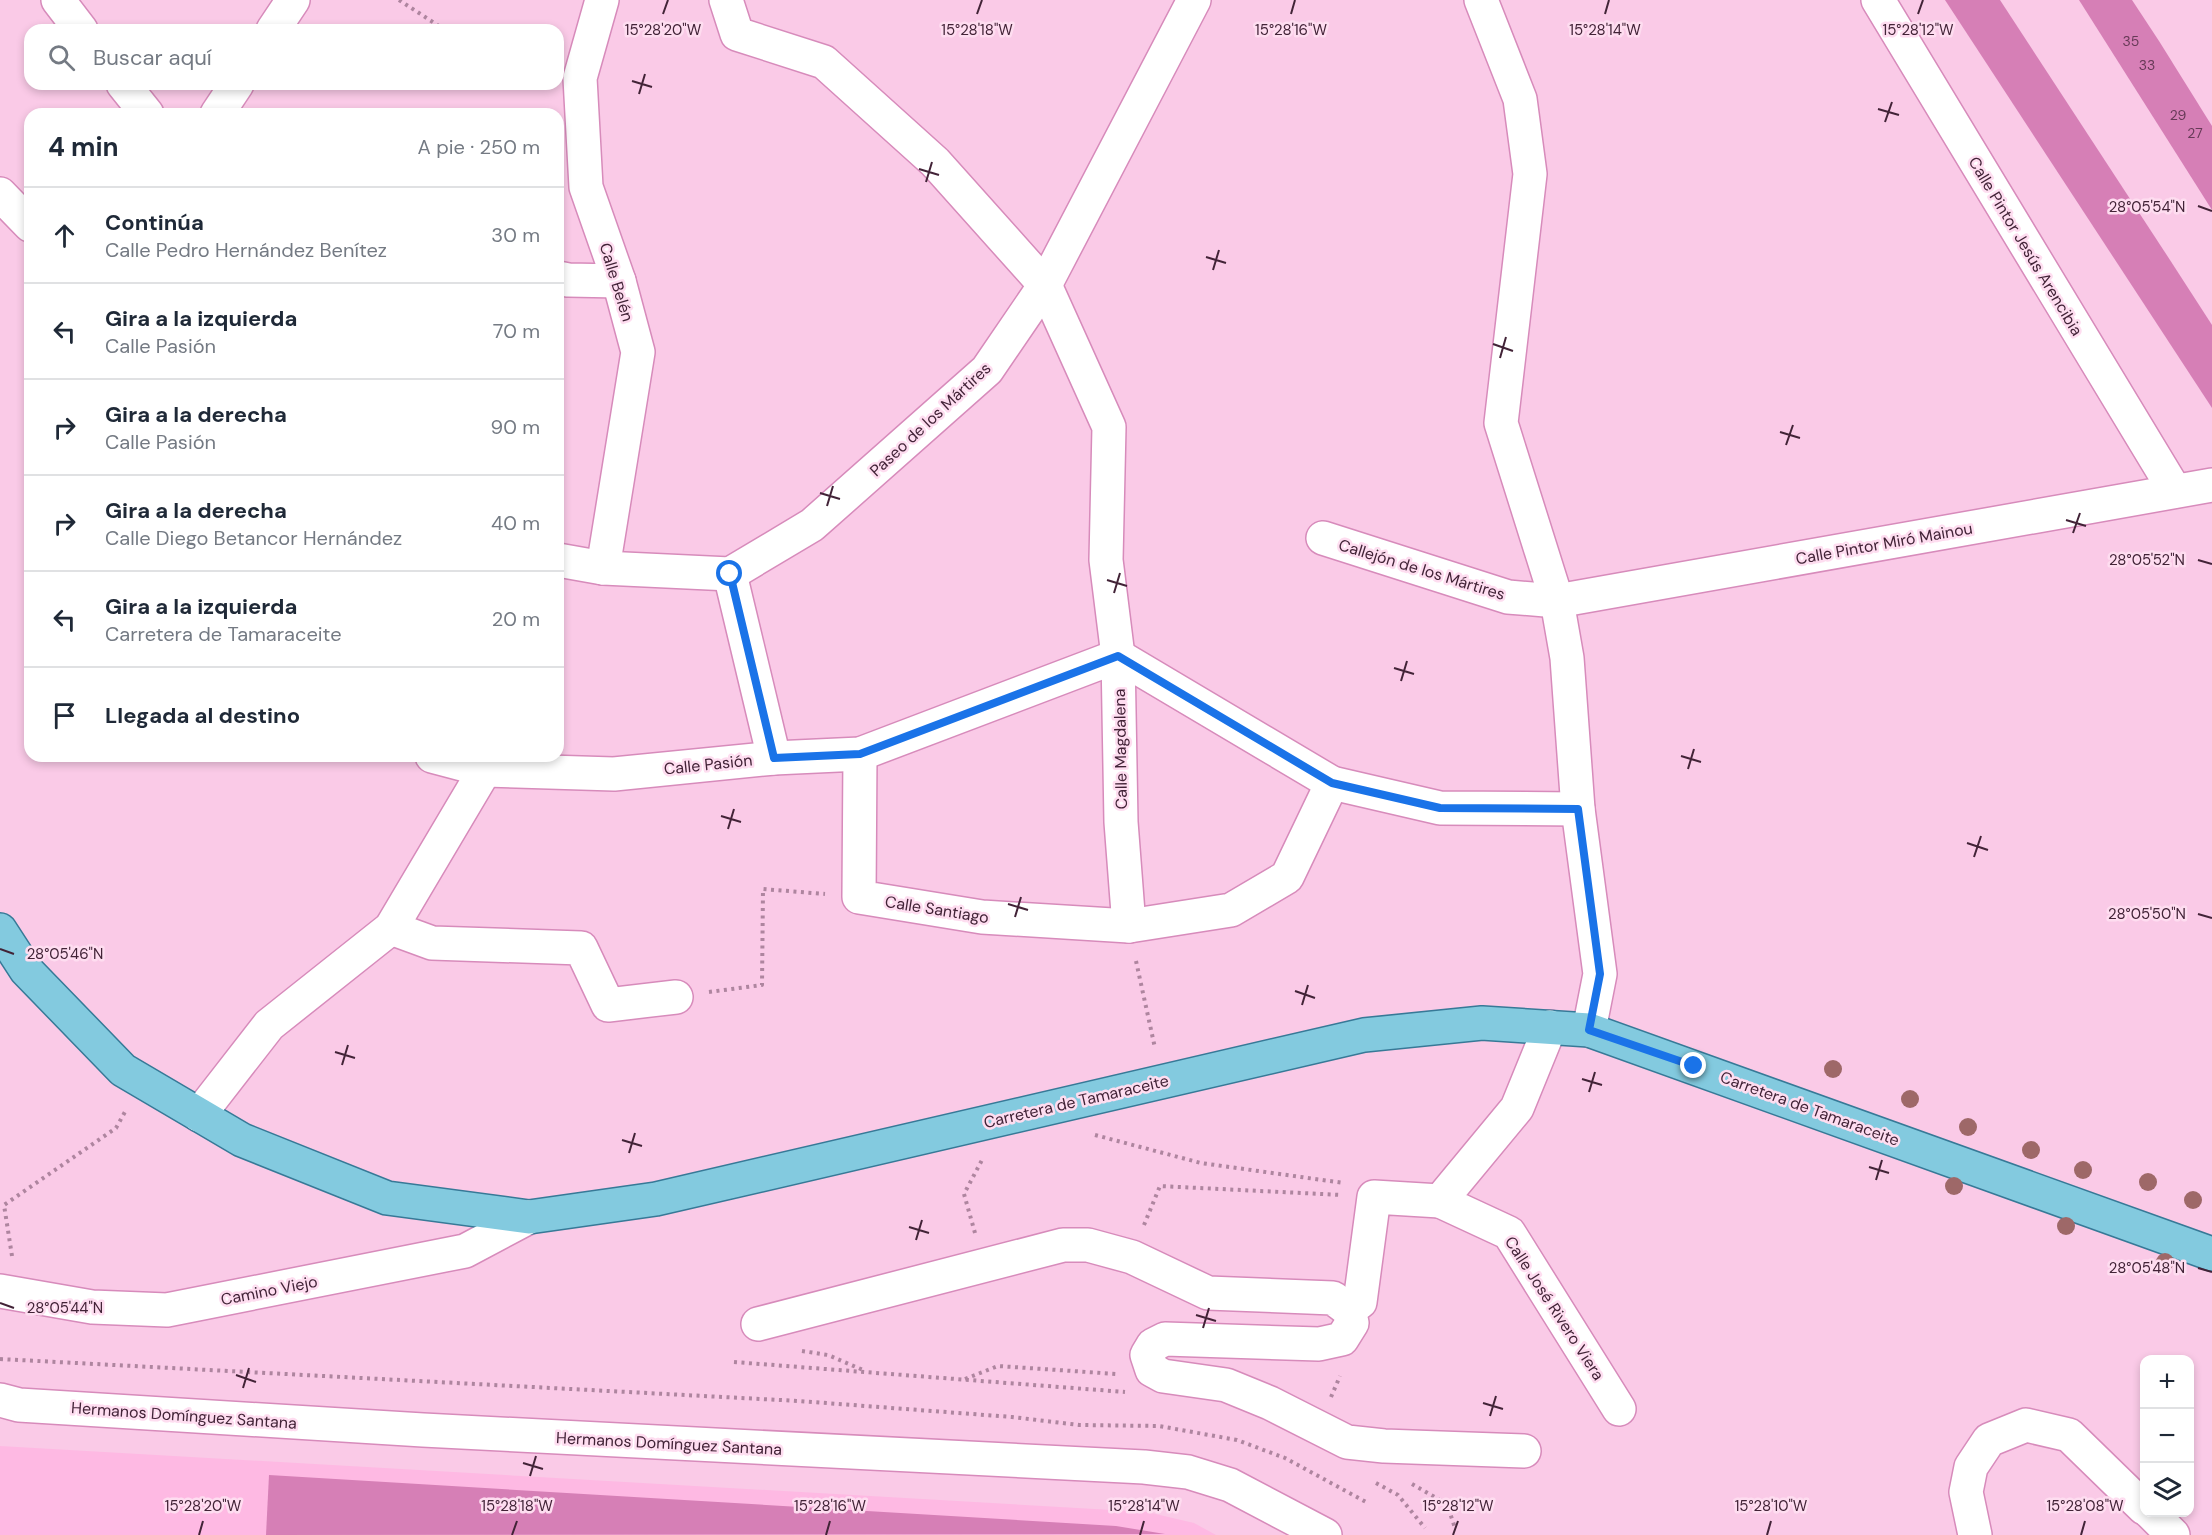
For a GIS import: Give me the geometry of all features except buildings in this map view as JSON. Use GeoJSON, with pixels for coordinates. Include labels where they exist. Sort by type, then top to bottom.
{"type":"FeatureCollection","features":[{"type":"Feature","properties":{"kind":"main road","name":"Carretera de Tamaraceite"},"geometry":{"type":"LineString","coordinates":[[0,930],[26,970],[123,1070],[242,1140],[387,1198],[529,1217],[657,1199],[1364,1035],[1482,1023],[1589,1030],[2212,1254]]}},
{"type":"Feature","properties":{"kind":"street"},"geometry":{"type":"LineString","coordinates":[[58,0],[76,24]]}},
{"type":"Feature","properties":{"kind":"street"},"geometry":{"type":"LineString","coordinates":[[277,24],[293,0]]}},
{"type":"Feature","properties":{"kind":"street","name":"Calle Belén"},"geometry":{"type":"LineString","coordinates":[[602,0],[580,78],[586,187],[619,281],[638,352],[603,568]]}},
{"type":"Feature","properties":{"kind":"street","name":"Calle Magdalena"},"geometry":{"type":"LineString","coordinates":[[726,0],[737,34],[824,62],[935,162],[1045,285],[1109,427],[1106,560],[1118,656],[1121,822],[1129,926]]}},
{"type":"Feature","properties":{"kind":"street","name":"Paseo de los Mártires"},"geometry":{"type":"LineString","coordinates":[[730,574],[812,525],[987,370],[1045,285],[1194,0]]}},
{"type":"Feature","properties":{"kind":"street"},"geometry":{"type":"LineString","coordinates":[[1481,0],[1520,99],[1530,174],[1501,423],[1557,601],[1568,658],[1578,809],[1600,974],[1589,1030]]}},
{"type":"Feature","properties":{"kind":"street","name":"Calle Pintor Jesús Arencibia"},"geometry":{"type":"LineString","coordinates":[[1878,0],[2175,491]]}},
{"type":"Feature","properties":{"kind":"street"},"geometry":{"type":"LineString","coordinates":[[128,90],[142,108]]}},
{"type":"Feature","properties":{"kind":"street"},"geometry":{"type":"LineString","coordinates":[[221,108],[233,90]]}},
{"type":"Feature","properties":{"kind":"street"},"geometry":{"type":"LineString","coordinates":[[0,194],[24,219]]}},
{"type":"Feature","properties":{"kind":"street"},"geometry":{"type":"LineString","coordinates":[[564,279],[619,281]]}},
{"type":"Feature","properties":{"kind":"street","name":"Calle Pintor Miró Mainou"},"geometry":{"type":"LineString","coordinates":[[1557,601],[2212,485]]}},
{"type":"Feature","properties":{"kind":"street","name":"Callejón de los Mártires"},"geometry":{"type":"LineString","coordinates":[[1323,538],[1508,597],[1557,601]]}},
{"type":"Feature","properties":{"kind":"street"},"geometry":{"type":"LineString","coordinates":[[564,566],[730,574],[774,758]]}},
{"type":"Feature","properties":{"kind":"street"},"geometry":{"type":"LineString","coordinates":[[1118,656],[1332,783],[1440,808],[1578,809]]}},
{"type":"Feature","properties":{"kind":"street","name":"Calle Pasión"},"geometry":{"type":"LineString","coordinates":[[489,763],[614,774],[774,758],[860,754],[1118,656]]}},
{"type":"Feature","properties":{"kind":"street"},"geometry":{"type":"LineString","coordinates":[[858,897],[860,754]]}},
{"type":"Feature","properties":{"kind":"street"},"geometry":{"type":"LineString","coordinates":[[200,1115],[269,1025],[391,928],[489,763]]}},
{"type":"Feature","properties":{"kind":"street","name":"Calle Santiago"},"geometry":{"type":"LineString","coordinates":[[858,897],[982,917],[1129,926],[1231,910],[1287,877],[1332,783]]}},
{"type":"Feature","properties":{"kind":"street"},"geometry":{"type":"LineString","coordinates":[[391,928],[432,943],[581,948],[608,1005],[676,997]]}},
{"type":"Feature","properties":{"kind":"street"},"geometry":{"type":"LineString","coordinates":[[1349,1310],[1360,1302],[1374,1197],[1440,1201],[1517,1108],[1550,1027]]}},
{"type":"Feature","properties":{"kind":"street","name":"Calle José Rivero Viera"},"geometry":{"type":"LineString","coordinates":[[1440,1201],[1509,1233],[1620,1409]]}},
{"type":"Feature","properties":{"kind":"street","name":"Camino Viejo"},"geometry":{"type":"LineString","coordinates":[[9,1292],[92,1307],[167,1310],[465,1251],[529,1217]]}},
{"type":"Feature","properties":{"kind":"street"},"geometry":{"type":"LineString","coordinates":[[758,1324],[1063,1245],[1088,1245],[1132,1257],[1208,1293],[1333,1298],[1349,1310],[1352,1323],[1342,1339],[1319,1344],[1165,1340],[1153,1345],[1147,1355],[1143,1381],[1163,1376],[1226,1386],[1270,1403],[1347,1442],[1384,1446],[1524,1451]]}},
{"type":"Feature","properties":{"kind":"street","name":"Hermanos Domínguez Santana"},"geometry":{"type":"LineString","coordinates":[[0,1400],[19,1405],[423,1430],[1132,1467],[1188,1472],[1230,1485],[1324,1535]]}},
{"type":"Feature","properties":{"kind":"street"},"geometry":{"type":"LineString","coordinates":[[1975,1535],[1965,1492],[1971,1467],[1989,1440],[2025,1425],[2069,1436],[2140,1503]]}},
{"type":"Feature","properties":{"kind":"street"},"geometry":{"type":"LineString","coordinates":[[2155,1517],[2173,1535]]}},
{"type":"Feature","properties":{"kind":"path"},"geometry":{"type":"LineString","coordinates":[[399,0],[436,24]]}},
{"type":"Feature","properties":{"kind":"path"},"geometry":{"type":"LineString","coordinates":[[676,997],[762,985],[763,889],[858,897]]}},
{"type":"Feature","properties":{"kind":"path"},"geometry":{"type":"LineString","coordinates":[[1129,926],[1162,1081]]}},
{"type":"Feature","properties":{"kind":"path"},"geometry":{"type":"LineString","coordinates":[[9,1292],[4,1205],[116,1128],[141,1080]]}},
{"type":"Feature","properties":{"kind":"path"},"geometry":{"type":"LineString","coordinates":[[1102,1137],[1201,1163],[1332,1182],[1374,1185],[1374,1197],[1160,1186],[1132,1257]]}},
{"type":"Feature","properties":{"kind":"path"},"geometry":{"type":"LineString","coordinates":[[976,1235],[964,1194],[985,1153]]}},
{"type":"Feature","properties":{"kind":"path"},"geometry":{"type":"LineString","coordinates":[[828,1355],[866,1372]]}},
{"type":"Feature","properties":{"kind":"path"},"geometry":{"type":"LineString","coordinates":[[0,1359],[799,1401],[1012,1417],[1079,1425],[1159,1426],[1247,1443],[1285,1458],[1366,1502]]}},
{"type":"Feature","properties":{"kind":"path"},"geometry":{"type":"LineString","coordinates":[[734,1362],[964,1379],[1143,1381],[1142,1376],[998,1366],[964,1379]]}},
{"type":"Feature","properties":{"kind":"path"},"geometry":{"type":"LineString","coordinates":[[1368,1478],[1398,1495],[1425,1528]]}},
{"type":"Feature","properties":{"kind":"path"},"geometry":{"type":"LineString","coordinates":[[1447,1504],[1455,1528]]}},
{"type":"Feature","properties":{"kind":"shaded area"},"geometry":{"type":"Polygon","coordinates":[[[0,1446],[1147,1512],[1194,1523],[1216,1535],[0,1535],[0,1446]]]}},
{"type":"Feature","properties":{"kind":"route"},"geometry":{"type":"LineString","coordinates":[[730,574],[774,758],[860,754],[1118,656],[1332,783],[1440,808],[1578,809],[1600,974],[1589,1030],[1694,1066]]}}]}
